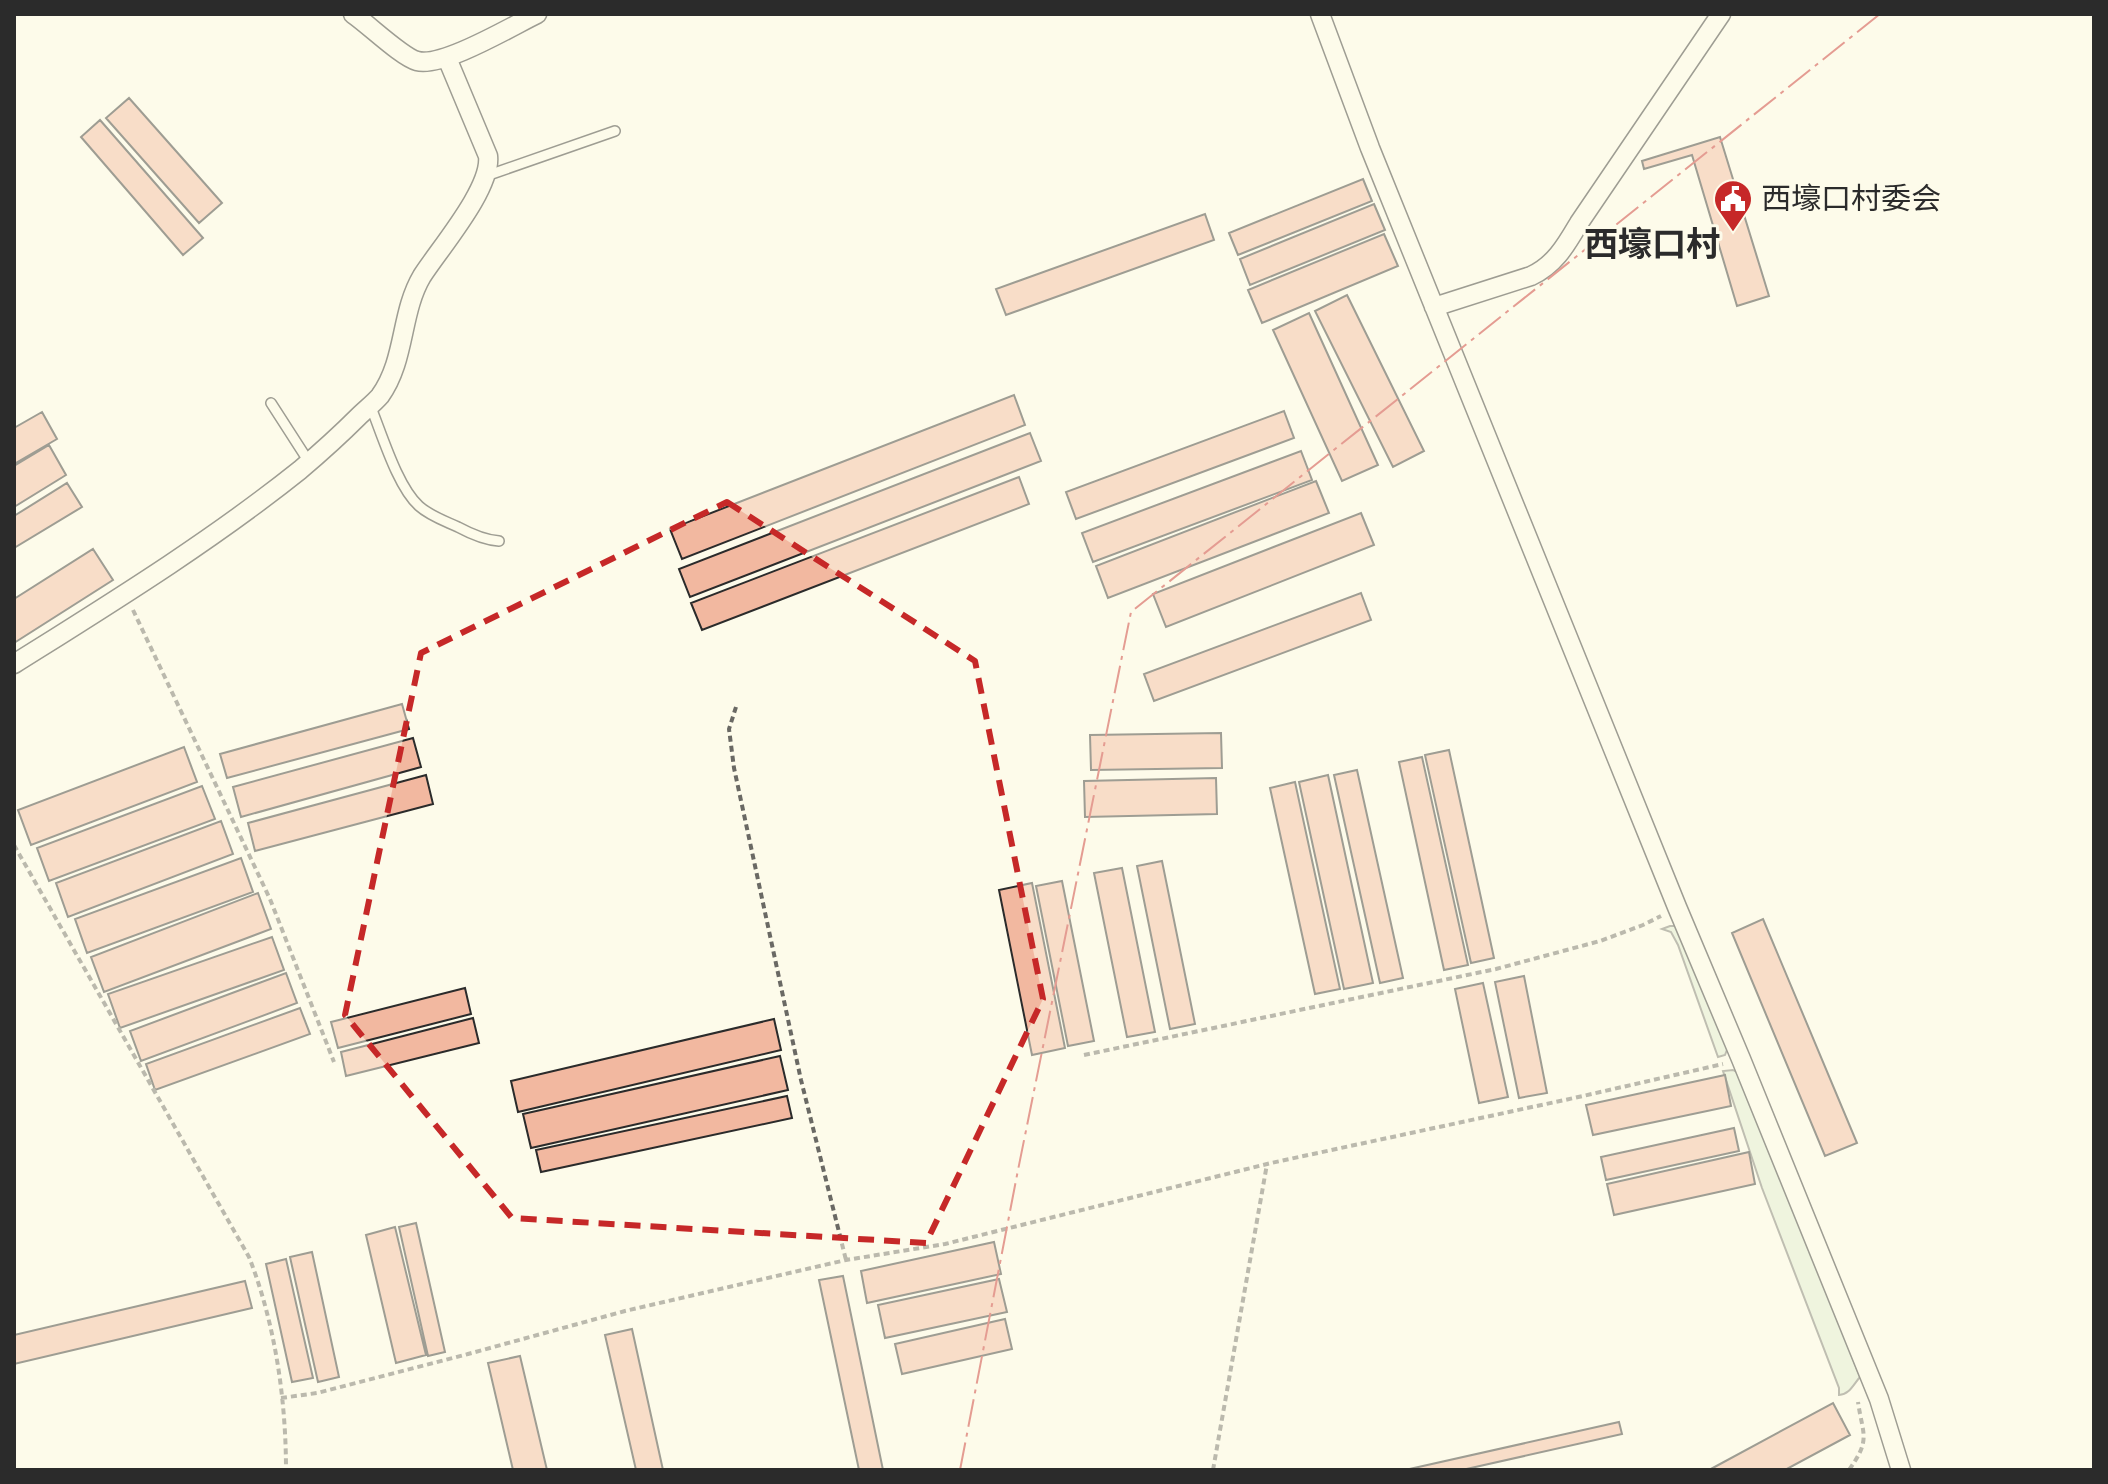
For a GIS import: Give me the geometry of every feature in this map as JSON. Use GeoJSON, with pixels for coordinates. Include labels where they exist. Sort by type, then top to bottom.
{"type":"FeatureCollection","features":[{"type":"Feature","properties":{"kind":"street"},"geometry":{"type":"LineString","coordinates":[[353,14],[415,61],[424,62],[447,58],[537,14]]}},
{"type":"Feature","properties":{"kind":"street"},"geometry":{"type":"LineString","coordinates":[[1320,14],[1434,307],[1879,1399],[1901,1470]]}},
{"type":"Feature","properties":{"kind":"street"},"geometry":{"type":"LineString","coordinates":[[1434,307],[1543,271],[1563,251],[1721,14]]}},
{"type":"Feature","properties":{"kind":"street"},"geometry":{"type":"LineString","coordinates":[[14,664],[125,594],[267,496],[335,440],[380,396],[400,355],[420,280],[483,185],[489,165],[447,58]]}},
{"type":"Feature","properties":{"kind":"lane"},"geometry":{"type":"LineString","coordinates":[[486,176],[615,131]]}},
{"type":"Feature","properties":{"kind":"lane"},"geometry":{"type":"LineString","coordinates":[[271,403],[309,462]]}},
{"type":"Feature","properties":{"kind":"lane"},"geometry":{"type":"LineString","coordinates":[[370,405],[411,498],[437,518],[488,541],[499,541]]}},
{"type":"Feature","properties":{"kind":"path"},"geometry":{"type":"LineString","coordinates":[[125,594],[270,899],[334,1062]]}},
{"type":"Feature","properties":{"kind":"path"},"geometry":{"type":"LineString","coordinates":[[736,707],[729,729],[734,768],[801,1080],[846,1260]]}},
{"type":"Feature","properties":{"kind":"path"},"geometry":{"type":"LineString","coordinates":[[14,845],[249,1257],[274,1346],[286,1438],[286,1470]]}},
{"type":"Feature","properties":{"kind":"path"},"geometry":{"type":"LineString","coordinates":[[1084,1055],[1496,969],[1619,934],[1677,907]]}},
{"type":"Feature","properties":{"kind":"path"},"geometry":{"type":"LineString","coordinates":[[281,1398],[317,1393],[625,1311],[846,1260],[945,1244],[1267,1164],[1741,1059]]}},
{"type":"Feature","properties":{"kind":"path"},"geometry":{"type":"LineString","coordinates":[[1213,1470],[1267,1164]]}},
{"type":"Feature","properties":{"kind":"path"},"geometry":{"type":"LineString","coordinates":[[1849,1470],[1864,1445],[1858,1395],[1861,1382],[1869,1374]]}},
{"type":"Feature","properties":{"kind":"highlighted area"},"geometry":{"type":"Polygon","coordinates":[[[727,502],[975,661],[1043,999],[926,1243],[512,1218],[345,1015],[421,653],[727,502]]]}},
{"type":"Feature","properties":{"kind":"green space"},"geometry":{"type":"Polygon","coordinates":[[[1678,926],[1728,1047],[1725,1055],[1718,1057],[1678,945],[1671,932],[1662,929],[1678,926]]]}},
{"type":"Feature","properties":{"kind":"green space"},"geometry":{"type":"Polygon","coordinates":[[[1733,1070],[1740,1074],[1747,1086],[1860,1377],[1846,1393],[1839,1395],[1839,1388],[1762,1188],[1723,1071],[1733,1070]]]}},
{"type":"Feature","properties":{"kind":"building"},"geometry":{"type":"Polygon","coordinates":[[[129,98],[222,203],[199,223],[106,118],[129,98]]]}},
{"type":"Feature","properties":{"kind":"building"},"geometry":{"type":"Polygon","coordinates":[[[100,120],[203,238],[183,255],[81,137],[100,120]]]}},
{"type":"Feature","properties":{"kind":"building","name":"西壕口村委会"},"geometry":{"type":"Polygon","coordinates":[[[1720,137],[1769,296],[1737,306],[1692,155],[1644,169],[1642,161],[1720,137]]]}},
{"type":"Feature","properties":{"kind":"building"},"geometry":{"type":"Polygon","coordinates":[[[1363,179],[1372,201],[1238,255],[1229,233],[1363,179]]]}},
{"type":"Feature","properties":{"kind":"building"},"geometry":{"type":"Polygon","coordinates":[[[1374,204],[1385,230],[1250,285],[1240,259],[1374,204]]]}},
{"type":"Feature","properties":{"kind":"building"},"geometry":{"type":"Polygon","coordinates":[[[1205,214],[1214,240],[1006,315],[996,289],[1205,214]]]}},
{"type":"Feature","properties":{"kind":"building"},"geometry":{"type":"Polygon","coordinates":[[[1384,234],[1398,266],[1262,323],[1248,290],[1384,234]]]}},
{"type":"Feature","properties":{"kind":"building"},"geometry":{"type":"Polygon","coordinates":[[[1347,295],[1424,451],[1393,467],[1315,311],[1347,295]]]}},
{"type":"Feature","properties":{"kind":"building"},"geometry":{"type":"Polygon","coordinates":[[[1309,313],[1378,465],[1342,481],[1273,330],[1309,313]]]}},
{"type":"Feature","properties":{"kind":"building"},"geometry":{"type":"Polygon","coordinates":[[[1014,395],[1025,425],[682,559],[670,529],[1014,395]]]}},
{"type":"Feature","properties":{"kind":"building"},"geometry":{"type":"Polygon","coordinates":[[[1284,411],[1294,438],[1076,519],[1066,492],[1284,411]]]}},
{"type":"Feature","properties":{"kind":"building"},"geometry":{"type":"Polygon","coordinates":[[[42,412],[57,439],[14,464],[14,428],[42,412]]]}},
{"type":"Feature","properties":{"kind":"building"},"geometry":{"type":"Polygon","coordinates":[[[1030,433],[1041,461],[690,597],[679,569],[1030,433]]]}},
{"type":"Feature","properties":{"kind":"building"},"geometry":{"type":"Polygon","coordinates":[[[49,445],[66,475],[14,507],[14,466],[49,445]]]}},
{"type":"Feature","properties":{"kind":"building"},"geometry":{"type":"Polygon","coordinates":[[[1301,451],[1312,480],[1093,562],[1082,533],[1301,451]]]}},
{"type":"Feature","properties":{"kind":"building"},"geometry":{"type":"Polygon","coordinates":[[[1019,477],[1029,504],[702,630],[691,603],[1019,477]]]}},
{"type":"Feature","properties":{"kind":"building"},"geometry":{"type":"Polygon","coordinates":[[[1316,481],[1329,513],[1108,598],[1096,566],[1316,481]]]}},
{"type":"Feature","properties":{"kind":"building"},"geometry":{"type":"Polygon","coordinates":[[[67,483],[82,507],[14,548],[14,516],[67,483]]]}},
{"type":"Feature","properties":{"kind":"building"},"geometry":{"type":"Polygon","coordinates":[[[1361,513],[1374,545],[1166,627],[1153,594],[1361,513]]]}},
{"type":"Feature","properties":{"kind":"building"},"geometry":{"type":"Polygon","coordinates":[[[93,549],[113,580],[14,643],[14,599],[93,549]]]}},
{"type":"Feature","properties":{"kind":"building"},"geometry":{"type":"Polygon","coordinates":[[[1361,593],[1371,620],[1154,701],[1144,674],[1361,593]]]}},
{"type":"Feature","properties":{"kind":"building"},"geometry":{"type":"Polygon","coordinates":[[[402,704],[409,729],[227,778],[220,754],[402,704]]]}},
{"type":"Feature","properties":{"kind":"building"},"geometry":{"type":"Polygon","coordinates":[[[1221,733],[1222,768],[1091,770],[1090,735],[1221,733]]]}},
{"type":"Feature","properties":{"kind":"building"},"geometry":{"type":"Polygon","coordinates":[[[413,738],[421,767],[241,817],[233,787],[413,738]]]}},
{"type":"Feature","properties":{"kind":"building"},"geometry":{"type":"Polygon","coordinates":[[[184,747],[197,782],[31,845],[18,810],[184,747]]]}},
{"type":"Feature","properties":{"kind":"building"},"geometry":{"type":"Polygon","coordinates":[[[1449,750],[1494,958],[1471,963],[1425,755],[1449,750]]]}},
{"type":"Feature","properties":{"kind":"building"},"geometry":{"type":"Polygon","coordinates":[[[1422,757],[1468,965],[1444,970],[1399,762],[1422,757]]]}},
{"type":"Feature","properties":{"kind":"building"},"geometry":{"type":"Polygon","coordinates":[[[1357,770],[1403,978],[1380,983],[1334,775],[1357,770]]]}},
{"type":"Feature","properties":{"kind":"building"},"geometry":{"type":"Polygon","coordinates":[[[426,775],[433,804],[255,851],[248,823],[426,775]]]}},
{"type":"Feature","properties":{"kind":"building"},"geometry":{"type":"Polygon","coordinates":[[[1328,775],[1373,983],[1344,989],[1299,782],[1328,775]]]}},
{"type":"Feature","properties":{"kind":"building"},"geometry":{"type":"Polygon","coordinates":[[[1216,778],[1217,814],[1085,817],[1084,781],[1216,778]]]}},
{"type":"Feature","properties":{"kind":"building"},"geometry":{"type":"Polygon","coordinates":[[[1295,782],[1340,989],[1315,994],[1270,788],[1295,782]]]}},
{"type":"Feature","properties":{"kind":"building"},"geometry":{"type":"Polygon","coordinates":[[[202,786],[215,819],[49,881],[37,848],[202,786]]]}},
{"type":"Feature","properties":{"kind":"building"},"geometry":{"type":"Polygon","coordinates":[[[221,821],[233,854],[68,917],[56,883],[221,821]]]}},
{"type":"Feature","properties":{"kind":"building"},"geometry":{"type":"Polygon","coordinates":[[[241,858],[253,892],[87,953],[75,919],[241,858]]]}},
{"type":"Feature","properties":{"kind":"building"},"geometry":{"type":"Polygon","coordinates":[[[1162,861],[1195,1024],[1170,1029],[1137,866],[1162,861]]]}},
{"type":"Feature","properties":{"kind":"building"},"geometry":{"type":"Polygon","coordinates":[[[1122,868],[1155,1032],[1127,1037],[1094,873],[1122,868]]]}},
{"type":"Feature","properties":{"kind":"building"},"geometry":{"type":"Polygon","coordinates":[[[1062,881],[1094,1041],[1068,1046],[1036,886],[1062,881]]]}},
{"type":"Feature","properties":{"kind":"building"},"geometry":{"type":"Polygon","coordinates":[[[1032,883],[1065,1048],[1032,1055],[999,890],[1032,883]]]}},
{"type":"Feature","properties":{"kind":"building"},"geometry":{"type":"Polygon","coordinates":[[[258,893],[271,929],[104,992],[91,957],[258,893]]]}},
{"type":"Feature","properties":{"kind":"building"},"geometry":{"type":"Polygon","coordinates":[[[1763,919],[1857,1143],[1825,1156],[1732,933],[1763,919]]]}},
{"type":"Feature","properties":{"kind":"building"},"geometry":{"type":"Polygon","coordinates":[[[272,937],[284,970],[120,1028],[108,994],[272,937]]]}},
{"type":"Feature","properties":{"kind":"building"},"geometry":{"type":"Polygon","coordinates":[[[286,973],[297,1003],[141,1061],[130,1031],[286,973]]]}},
{"type":"Feature","properties":{"kind":"building"},"geometry":{"type":"Polygon","coordinates":[[[1524,976],[1547,1093],[1519,1098],[1495,982],[1524,976]]]}},
{"type":"Feature","properties":{"kind":"building"},"geometry":{"type":"Polygon","coordinates":[[[1483,983],[1508,1097],[1479,1103],[1455,989],[1483,983]]]}},
{"type":"Feature","properties":{"kind":"building"},"geometry":{"type":"Polygon","coordinates":[[[465,988],[471,1014],[338,1048],[331,1022],[465,988]]]}},
{"type":"Feature","properties":{"kind":"building"},"geometry":{"type":"Polygon","coordinates":[[[300,1008],[310,1034],[155,1090],[146,1064],[300,1008]]]}},
{"type":"Feature","properties":{"kind":"building"},"geometry":{"type":"Polygon","coordinates":[[[473,1018],[479,1043],[346,1076],[341,1052],[473,1018]]]}},
{"type":"Feature","properties":{"kind":"building"},"geometry":{"type":"Polygon","coordinates":[[[774,1019],[781,1050],[518,1112],[511,1081],[774,1019]]]}},
{"type":"Feature","properties":{"kind":"building"},"geometry":{"type":"Polygon","coordinates":[[[780,1056],[788,1090],[531,1148],[523,1114],[780,1056]]]}},
{"type":"Feature","properties":{"kind":"building"},"geometry":{"type":"Polygon","coordinates":[[[1725,1075],[1731,1106],[1593,1135],[1586,1105],[1725,1075]]]}},
{"type":"Feature","properties":{"kind":"building"},"geometry":{"type":"Polygon","coordinates":[[[787,1096],[792,1118],[541,1172],[536,1150],[787,1096]]]}},
{"type":"Feature","properties":{"kind":"building"},"geometry":{"type":"Polygon","coordinates":[[[1734,1128],[1739,1151],[1606,1180],[1601,1157],[1734,1128]]]}},
{"type":"Feature","properties":{"kind":"building"},"geometry":{"type":"Polygon","coordinates":[[[1749,1152],[1755,1184],[1614,1215],[1607,1184],[1749,1152]]]}},
{"type":"Feature","properties":{"kind":"building"},"geometry":{"type":"Polygon","coordinates":[[[416,1223],[445,1352],[428,1356],[399,1227],[416,1223]]]}},
{"type":"Feature","properties":{"kind":"building"},"geometry":{"type":"Polygon","coordinates":[[[395,1227],[426,1355],[396,1363],[366,1235],[395,1227]]]}},
{"type":"Feature","properties":{"kind":"building"},"geometry":{"type":"Polygon","coordinates":[[[994,1242],[1001,1274],[867,1303],[861,1271],[994,1242]]]}},
{"type":"Feature","properties":{"kind":"building"},"geometry":{"type":"Polygon","coordinates":[[[312,1252],[339,1377],[318,1382],[290,1257],[312,1252]]]}},
{"type":"Feature","properties":{"kind":"building"},"geometry":{"type":"Polygon","coordinates":[[[286,1259],[313,1378],[292,1382],[266,1264],[286,1259]]]}},
{"type":"Feature","properties":{"kind":"building"},"geometry":{"type":"Polygon","coordinates":[[[843,1276],[883,1470],[859,1470],[819,1280],[843,1276]]]}},
{"type":"Feature","properties":{"kind":"building"},"geometry":{"type":"Polygon","coordinates":[[[999,1279],[1007,1312],[885,1338],[878,1305],[999,1279]]]}},
{"type":"Feature","properties":{"kind":"building"},"geometry":{"type":"Polygon","coordinates":[[[245,1281],[252,1308],[14,1364],[14,1335],[245,1281]]]}},
{"type":"Feature","properties":{"kind":"building"},"geometry":{"type":"Polygon","coordinates":[[[1005,1319],[1012,1349],[902,1374],[895,1344],[1005,1319]]]}},
{"type":"Feature","properties":{"kind":"building"},"geometry":{"type":"Polygon","coordinates":[[[632,1329],[663,1470],[636,1470],[605,1335],[632,1329]]]}},
{"type":"Feature","properties":{"kind":"building"},"geometry":{"type":"Polygon","coordinates":[[[520,1356],[547,1470],[513,1470],[488,1363],[520,1356]]]}},
{"type":"Feature","properties":{"kind":"building"},"geometry":{"type":"Polygon","coordinates":[[[1833,1403],[1850,1435],[1785,1470],[1709,1470],[1833,1403]]]}},
{"type":"Feature","properties":{"kind":"building"},"geometry":{"type":"Polygon","coordinates":[[[1619,1422],[1622,1434],[1462,1470],[1405,1470],[1619,1422]]]}},
{"type":"Feature","properties":{"kind":"power"},"geometry":{"type":"LineString","coordinates":[[960,1470],[1131,612],[1880,14]]}},
{"type":"Feature","properties":{"kind":"place","name":"西壕口村委会"},"geometry":{"type":"Point","coordinates":[1733,233]}},
{"type":"Feature","properties":{"kind":"district","name":"西壕口村"},"geometry":{"type":"Point","coordinates":[1652,244]}}]}
